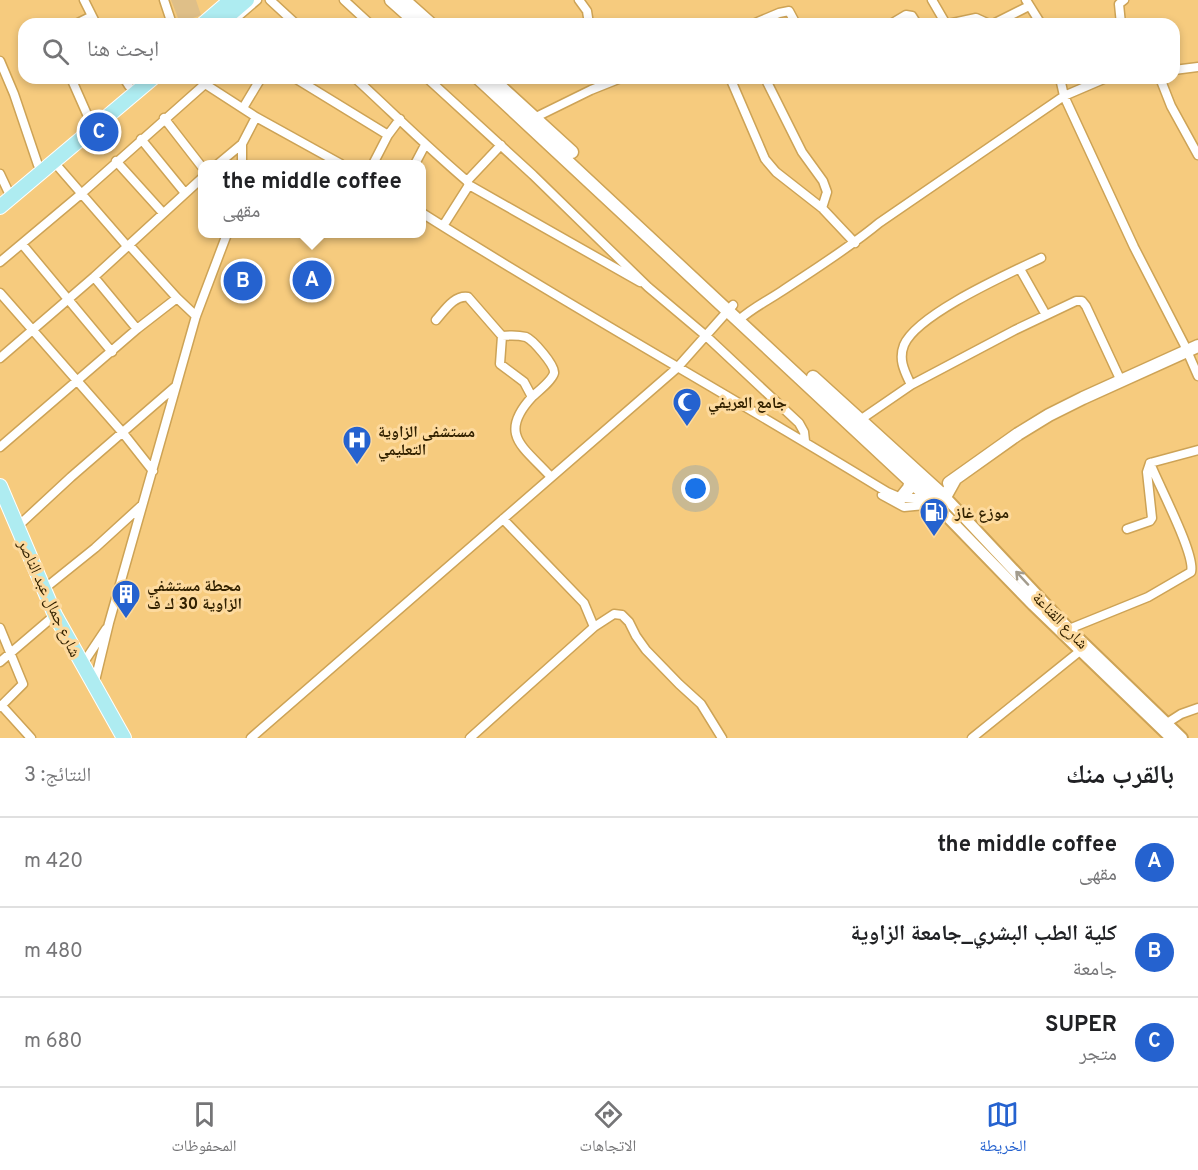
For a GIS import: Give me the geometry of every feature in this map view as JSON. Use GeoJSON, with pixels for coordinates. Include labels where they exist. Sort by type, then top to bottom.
{"type":"FeatureCollection","features":[{"type":"Feature","properties":{"kind":"main road"},"geometry":{"type":"LineString","coordinates":[[210,18],[231,0]]}},
{"type":"Feature","properties":{"kind":"main road"},"geometry":{"type":"LineString","coordinates":[[226,18],[247,0]]}},
{"type":"Feature","properties":{"kind":"main road"},"geometry":{"type":"LineString","coordinates":[[391,0],[411,18]]}},
{"type":"Feature","properties":{"kind":"main road"},"geometry":{"type":"LineString","coordinates":[[404,0],[424,18]]}},
{"type":"Feature","properties":{"kind":"main road"},"geometry":{"type":"LineString","coordinates":[[4,194],[90,121],[127,84]]}},
{"type":"Feature","properties":{"kind":"main road"},"geometry":{"type":"LineString","coordinates":[[0,207],[146,84]]}},
{"type":"Feature","properties":{"kind":"main road"},"geometry":{"type":"LineString","coordinates":[[486,84],[531,119]]}},
{"type":"Feature","properties":{"kind":"main road"},"geometry":{"type":"LineString","coordinates":[[497,84],[731,308],[860,420],[937,497]]}},
{"type":"Feature","properties":{"kind":"main road"},"geometry":{"type":"LineString","coordinates":[[741,317],[911,480],[937,497]]}},
{"type":"Feature","properties":{"kind":"main road"},"geometry":{"type":"LineString","coordinates":[[937,497],[955,479],[1045,418],[1193,349]]}},
{"type":"Feature","properties":{"kind":"main road"},"geometry":{"type":"LineString","coordinates":[[900,498],[909,488],[911,480]]}},
{"type":"Feature","properties":{"kind":"main road","name":"شارع جمال عبد الناصر"},"geometry":{"type":"LineString","coordinates":[[0,486],[55,615],[124,738]]}},
{"type":"Feature","properties":{"kind":"street"},"geometry":{"type":"LineString","coordinates":[[84,0],[93,18]]}},
{"type":"Feature","properties":{"kind":"street"},"geometry":{"type":"LineString","coordinates":[[165,0],[170,18]]}},
{"type":"Feature","properties":{"kind":"street"},"geometry":{"type":"LineString","coordinates":[[237,18],[257,0]]}},
{"type":"Feature","properties":{"kind":"street"},"geometry":{"type":"LineString","coordinates":[[270,0],[288,18]]}},
{"type":"Feature","properties":{"kind":"street"},"geometry":{"type":"LineString","coordinates":[[344,0],[363,18]]}},
{"type":"Feature","properties":{"kind":"street"},"geometry":{"type":"LineString","coordinates":[[579,0],[587,11],[588,18]]}},
{"type":"Feature","properties":{"kind":"street"},"geometry":{"type":"LineString","coordinates":[[932,0],[943,18]]}},
{"type":"Feature","properties":{"kind":"street"},"geometry":{"type":"LineString","coordinates":[[1120,18],[1119,4],[1124,0]]}},
{"type":"Feature","properties":{"kind":"street"},"geometry":{"type":"LineString","coordinates":[[1001,18],[1027,3],[1037,18]]}},
{"type":"Feature","properties":{"kind":"street"},"geometry":{"type":"LineString","coordinates":[[767,18],[789,11],[793,18]]}},
{"type":"Feature","properties":{"kind":"street"},"geometry":{"type":"LineString","coordinates":[[0,61],[14,94],[38,165]]}},
{"type":"Feature","properties":{"kind":"street"},"geometry":{"type":"LineString","coordinates":[[1180,69],[1198,67]]}},
{"type":"Feature","properties":{"kind":"street"},"geometry":{"type":"LineString","coordinates":[[74,84],[90,121]]}},
{"type":"Feature","properties":{"kind":"street"},"geometry":{"type":"LineString","coordinates":[[0,262],[81,194],[200,84]]}},
{"type":"Feature","properties":{"kind":"street"},"geometry":{"type":"LineString","coordinates":[[207,84],[256,117],[332,160]]}},
{"type":"Feature","properties":{"kind":"street"},"geometry":{"type":"LineString","coordinates":[[243,108],[257,84]]}},
{"type":"Feature","properties":{"kind":"street"},"geometry":{"type":"LineString","coordinates":[[305,84],[388,135]]}},
{"type":"Feature","properties":{"kind":"street"},"geometry":{"type":"LineString","coordinates":[[362,84],[468,183],[648,287]]}},
{"type":"Feature","properties":{"kind":"street"},"geometry":{"type":"LineString","coordinates":[[435,84],[594,236],[631,268],[648,287],[705,335],[799,423],[804,432],[805,441]]}},
{"type":"Feature","properties":{"kind":"street"},"geometry":{"type":"LineString","coordinates":[[531,119],[608,84]]}},
{"type":"Feature","properties":{"kind":"street"},"geometry":{"type":"LineString","coordinates":[[733,84],[765,159],[776,172],[822,208],[855,243]]}},
{"type":"Feature","properties":{"kind":"street"},"geometry":{"type":"LineString","coordinates":[[768,84],[802,152],[823,181],[827,192],[822,208]]}},
{"type":"Feature","properties":{"kind":"street"},"geometry":{"type":"LineString","coordinates":[[1061,84],[1064,96],[1134,247],[1193,349],[1198,376]]}},
{"type":"Feature","properties":{"kind":"street"},"geometry":{"type":"LineString","coordinates":[[741,317],[855,243],[879,223],[1064,96],[1092,84]]}},
{"type":"Feature","properties":{"kind":"street"},"geometry":{"type":"LineString","coordinates":[[1162,84],[1171,106],[1198,155]]}},
{"type":"Feature","properties":{"kind":"street"},"geometry":{"type":"LineString","coordinates":[[224,160],[242,144],[256,117]]}},
{"type":"Feature","properties":{"kind":"street"},"geometry":{"type":"LineString","coordinates":[[164,118],[198,162]]}},
{"type":"Feature","properties":{"kind":"street"},"geometry":{"type":"LineString","coordinates":[[376,160],[388,135],[400,119]]}},
{"type":"Feature","properties":{"kind":"street"},"geometry":{"type":"LineString","coordinates":[[141,139],[185,194]]}},
{"type":"Feature","properties":{"kind":"street"},"geometry":{"type":"LineString","coordinates":[[242,144],[242,160]]}},
{"type":"Feature","properties":{"kind":"street"},"geometry":{"type":"LineString","coordinates":[[418,160],[425,145]]}},
{"type":"Feature","properties":{"kind":"street"},"geometry":{"type":"LineString","coordinates":[[443,226],[468,183],[501,145]]}},
{"type":"Feature","properties":{"kind":"street"},"geometry":{"type":"LineString","coordinates":[[116,161],[163,213]]}},
{"type":"Feature","properties":{"kind":"street"},"geometry":{"type":"LineString","coordinates":[[54,162],[128,246],[196,316]]}},
{"type":"Feature","properties":{"kind":"street"},"geometry":{"type":"LineString","coordinates":[[0,174],[4,194]]}},
{"type":"Feature","properties":{"kind":"street"},"geometry":{"type":"LineString","coordinates":[[0,358],[94,277],[198,182]]}},
{"type":"Feature","properties":{"kind":"street"},"geometry":{"type":"LineString","coordinates":[[426,215],[677,368],[900,498],[937,497]]}},
{"type":"Feature","properties":{"kind":"street"},"geometry":{"type":"LineString","coordinates":[[94,686],[109,623],[196,316],[225,238]]}},
{"type":"Feature","properties":{"kind":"street"},"geometry":{"type":"LineString","coordinates":[[22,244],[112,352]]}},
{"type":"Feature","properties":{"kind":"street"},"geometry":{"type":"LineString","coordinates":[[911,385],[903,368],[902,356],[905,344],[920,327],[962,297],[1041,258]]}},
{"type":"Feature","properties":{"kind":"street"},"geometry":{"type":"LineString","coordinates":[[1020,269],[1046,315]]}},
{"type":"Feature","properties":{"kind":"street"},"geometry":{"type":"LineString","coordinates":[[94,277],[137,330]]}},
{"type":"Feature","properties":{"kind":"street"},"geometry":{"type":"LineString","coordinates":[[0,293],[123,433],[153,471]]}},
{"type":"Feature","properties":{"kind":"street"},"geometry":{"type":"LineString","coordinates":[[436,320],[455,299],[461,296],[468,297],[502,336],[500,364],[524,382],[532,397]]}},
{"type":"Feature","properties":{"kind":"street"},"geometry":{"type":"LineString","coordinates":[[0,447],[177,298]]}},
{"type":"Feature","properties":{"kind":"street"},"geometry":{"type":"LineString","coordinates":[[860,420],[911,385],[1076,301],[1086,306],[1121,381]]}},
{"type":"Feature","properties":{"kind":"street"},"geometry":{"type":"LineString","coordinates":[[251,738],[677,368],[731,308]]}},
{"type":"Feature","properties":{"kind":"street"},"geometry":{"type":"LineString","coordinates":[[502,336],[513,334],[529,338],[552,365],[553,376],[532,397],[514,422],[515,435],[551,477]]}},
{"type":"Feature","properties":{"kind":"street"},"geometry":{"type":"LineString","coordinates":[[17,527],[71,477],[176,387]]}},
{"type":"Feature","properties":{"kind":"street"},"geometry":{"type":"LineString","coordinates":[[1150,463],[1198,450]]}},
{"type":"Feature","properties":{"kind":"street"},"geometry":{"type":"LineString","coordinates":[[1127,529],[1150,521],[1152,518],[1147,472],[1150,463]]}},
{"type":"Feature","properties":{"kind":"street"},"geometry":{"type":"LineString","coordinates":[[1069,629],[1148,597],[1191,572],[1193,565],[1185,542],[1150,463]]}},
{"type":"Feature","properties":{"kind":"street"},"geometry":{"type":"LineString","coordinates":[[854,472],[881,495],[904,507],[937,497]]}},
{"type":"Feature","properties":{"kind":"street","name":"شارع القناعة"},"geometry":{"type":"LineString","coordinates":[[937,497],[1182,738]]}},
{"type":"Feature","properties":{"kind":"street","name":"شارع القناعة"},"geometry":{"type":"LineString","coordinates":[[937,497],[1080,651],[1171,738]]}},
{"type":"Feature","properties":{"kind":"street"},"geometry":{"type":"LineString","coordinates":[[44,589],[95,548],[143,504]]}},
{"type":"Feature","properties":{"kind":"street"},"geometry":{"type":"LineString","coordinates":[[503,519],[584,603],[594,627]]}},
{"type":"Feature","properties":{"kind":"street"},"geometry":{"type":"LineString","coordinates":[[470,738],[594,627],[614,614],[622,615],[629,622],[646,650],[701,704],[722,738]]}},
{"type":"Feature","properties":{"kind":"street"},"geometry":{"type":"LineString","coordinates":[[0,662],[55,615]]}},
{"type":"Feature","properties":{"kind":"street"},"geometry":{"type":"LineString","coordinates":[[82,665],[109,623]]}},
{"type":"Feature","properties":{"kind":"street"},"geometry":{"type":"LineString","coordinates":[[0,628],[23,684],[1,706],[31,738]]}},
{"type":"Feature","properties":{"kind":"street"},"geometry":{"type":"LineString","coordinates":[[972,738],[1080,651]]}},
{"type":"Feature","properties":{"kind":"street"},"geometry":{"type":"LineString","coordinates":[[1167,723],[1181,714],[1198,708]]}},
{"type":"Feature","properties":{"kind":"shaded area"},"geometry":{"type":"Polygon","coordinates":[[[171,0],[196,0],[201,15],[193,18],[178,18],[171,0]]]}},
{"type":"Feature","properties":{"kind":"place","name":"SUPER"},"geometry":{"type":"Point","coordinates":[99,132]}},
{"type":"Feature","properties":{"kind":"place","name":"the middle coffee"},"geometry":{"type":"Point","coordinates":[312,280]}},
{"type":"Feature","properties":{"kind":"place","name":"كلية الطب البشري_جامعة الزاوية"},"geometry":{"type":"Point","coordinates":[243,281]}},
{"type":"Feature","properties":{"kind":"place","name":"جامع العريفي"},"geometry":{"type":"Point","coordinates":[687,428]}},
{"type":"Feature","properties":{"kind":"place","name":"مستشفى الزاوية التعليمي"},"geometry":{"type":"Point","coordinates":[357,466]}},
{"type":"Feature","properties":{"kind":"place","name":"موزع غاز"},"geometry":{"type":"Point","coordinates":[934,538]}},
{"type":"Feature","properties":{"kind":"place","name":"محطة مستشفي الزاوية 30 ك ف"},"geometry":{"type":"Point","coordinates":[126,620]}}]}
